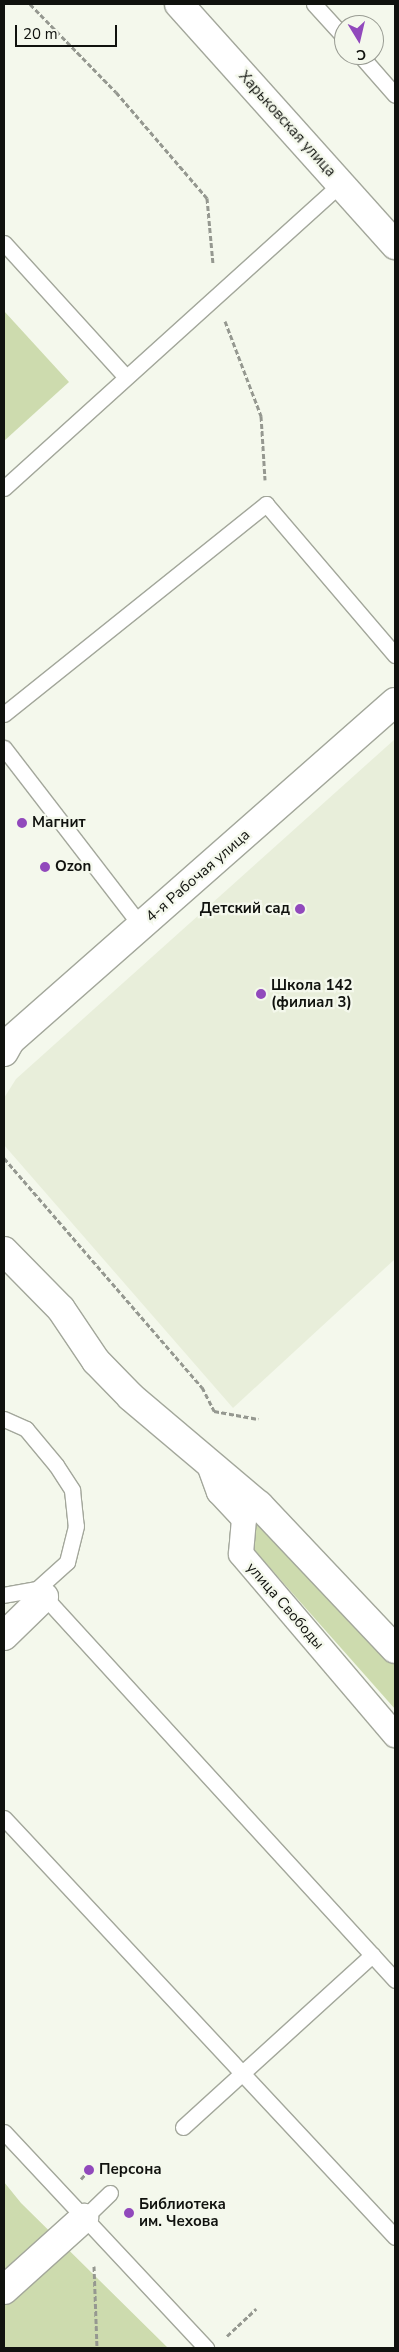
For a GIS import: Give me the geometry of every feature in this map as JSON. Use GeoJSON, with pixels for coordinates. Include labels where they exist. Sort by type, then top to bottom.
{"type":"FeatureCollection","features":[{"type":"Feature","properties":{"kind":"street","name":"Харьковская улица"},"geometry":{"type":"LineString","coordinates":[[179,4],[395,244]]}},
{"type":"Feature","properties":{"kind":"street","name":"4-я Рабочая улица"},"geometry":{"type":"LineString","coordinates":[[4,1052],[10,1041],[395,702]]}},
{"type":"Feature","properties":{"kind":"street","name":"улица Свободы"},"geometry":{"type":"LineString","coordinates":[[4,1251],[61,1309],[96,1361],[209,1465],[259,1505],[395,1649]]}},
{"type":"Feature","properties":{"kind":"street","name":"улица Свободы"},"geometry":{"type":"LineString","coordinates":[[209,1465],[219,1492],[244,1519],[241,1554],[395,1735]]}},
{"type":"Feature","properties":{"kind":"street"},"geometry":{"type":"LineString","coordinates":[[4,1636],[41,1593]]}},
{"type":"Feature","properties":{"kind":"street"},"geometry":{"type":"LineString","coordinates":[[4,2290],[88,2222]]}},
{"type":"Feature","properties":{"kind":"lane"},"geometry":{"type":"LineString","coordinates":[[314,4],[334,26]]}},
{"type":"Feature","properties":{"kind":"lane"},"geometry":{"type":"LineString","coordinates":[[369,65],[395,95]]}},
{"type":"Feature","properties":{"kind":"lane"},"geometry":{"type":"LineString","coordinates":[[4,488],[340,184]]}},
{"type":"Feature","properties":{"kind":"lane"},"geometry":{"type":"LineString","coordinates":[[4,242],[126,377]]}},
{"type":"Feature","properties":{"kind":"lane"},"geometry":{"type":"LineString","coordinates":[[4,714],[266,504],[395,655]]}},
{"type":"Feature","properties":{"kind":"lane"},"geometry":{"type":"LineString","coordinates":[[4,748],[141,926]]}},
{"type":"Feature","properties":{"kind":"lane"},"geometry":{"type":"LineString","coordinates":[[4,1419],[26,1429],[56,1465],[72,1490],[76,1526],[67,1562],[41,1593],[4,1595]]}},
{"type":"Feature","properties":{"kind":"lane"},"geometry":{"type":"LineString","coordinates":[[41,1593],[395,1980]]}},
{"type":"Feature","properties":{"kind":"lane"},"geometry":{"type":"LineString","coordinates":[[4,1818],[395,2237]]}},
{"type":"Feature","properties":{"kind":"lane"},"geometry":{"type":"LineString","coordinates":[[183,2127],[372,1955]]}},
{"type":"Feature","properties":{"kind":"lane"},"geometry":{"type":"LineString","coordinates":[[4,2132],[206,2348]]}},
{"type":"Feature","properties":{"kind":"lane"},"geometry":{"type":"LineString","coordinates":[[88,2222],[110,2193]]}},
{"type":"Feature","properties":{"kind":"path"},"geometry":{"type":"LineString","coordinates":[[30,4],[116,92],[207,198],[216,296],[261,416],[266,504]]}},
{"type":"Feature","properties":{"kind":"path"},"geometry":{"type":"LineString","coordinates":[[4,1158],[202,1387],[214,1411],[258,1419]]}},
{"type":"Feature","properties":{"kind":"path"},"geometry":{"type":"LineString","coordinates":[[78,2181],[89,2170]]}},
{"type":"Feature","properties":{"kind":"path"},"geometry":{"type":"LineString","coordinates":[[88,2222],[97,2348]]}},
{"type":"Feature","properties":{"kind":"path"},"geometry":{"type":"LineString","coordinates":[[225,2338],[256,2309]]}},
{"type":"Feature","properties":{"kind":"shaded area","name":"Детский сад"},"geometry":{"type":"Polygon","coordinates":[[[395,739],[395,1259],[233,1408],[4,1145],[4,1098],[16,1079],[395,739]]]}},
{"type":"Feature","properties":{"kind":"green space"},"geometry":{"type":"Polygon","coordinates":[[[4,311],[69,382],[4,441],[4,311]]]}},
{"type":"Feature","properties":{"kind":"green space"},"geometry":{"type":"Polygon","coordinates":[[[252,1513],[395,1659],[395,1709],[248,1543],[252,1513]]]}},
{"type":"Feature","properties":{"kind":"green space"},"geometry":{"type":"Polygon","coordinates":[[[4,2182],[21,2203],[168,2348],[4,2348],[4,2182]]]}},
{"type":"Feature","properties":{"kind":"place","name":"Магнит"},"geometry":{"type":"Point","coordinates":[22,823]}},
{"type":"Feature","properties":{"kind":"place","name":"Ozon"},"geometry":{"type":"Point","coordinates":[45,867]}},
{"type":"Feature","properties":{"kind":"place","name":"Детский сад"},"geometry":{"type":"Point","coordinates":[300,909]}},
{"type":"Feature","properties":{"kind":"place","name":"Школа 142 (филиал 3)"},"geometry":{"type":"Point","coordinates":[261,994]}},
{"type":"Feature","properties":{"kind":"place","name":"Персона"},"geometry":{"type":"Point","coordinates":[89,2170]}},
{"type":"Feature","properties":{"kind":"place","name":"Библиотека им. Чехова"},"geometry":{"type":"Point","coordinates":[129,2213]}}]}
